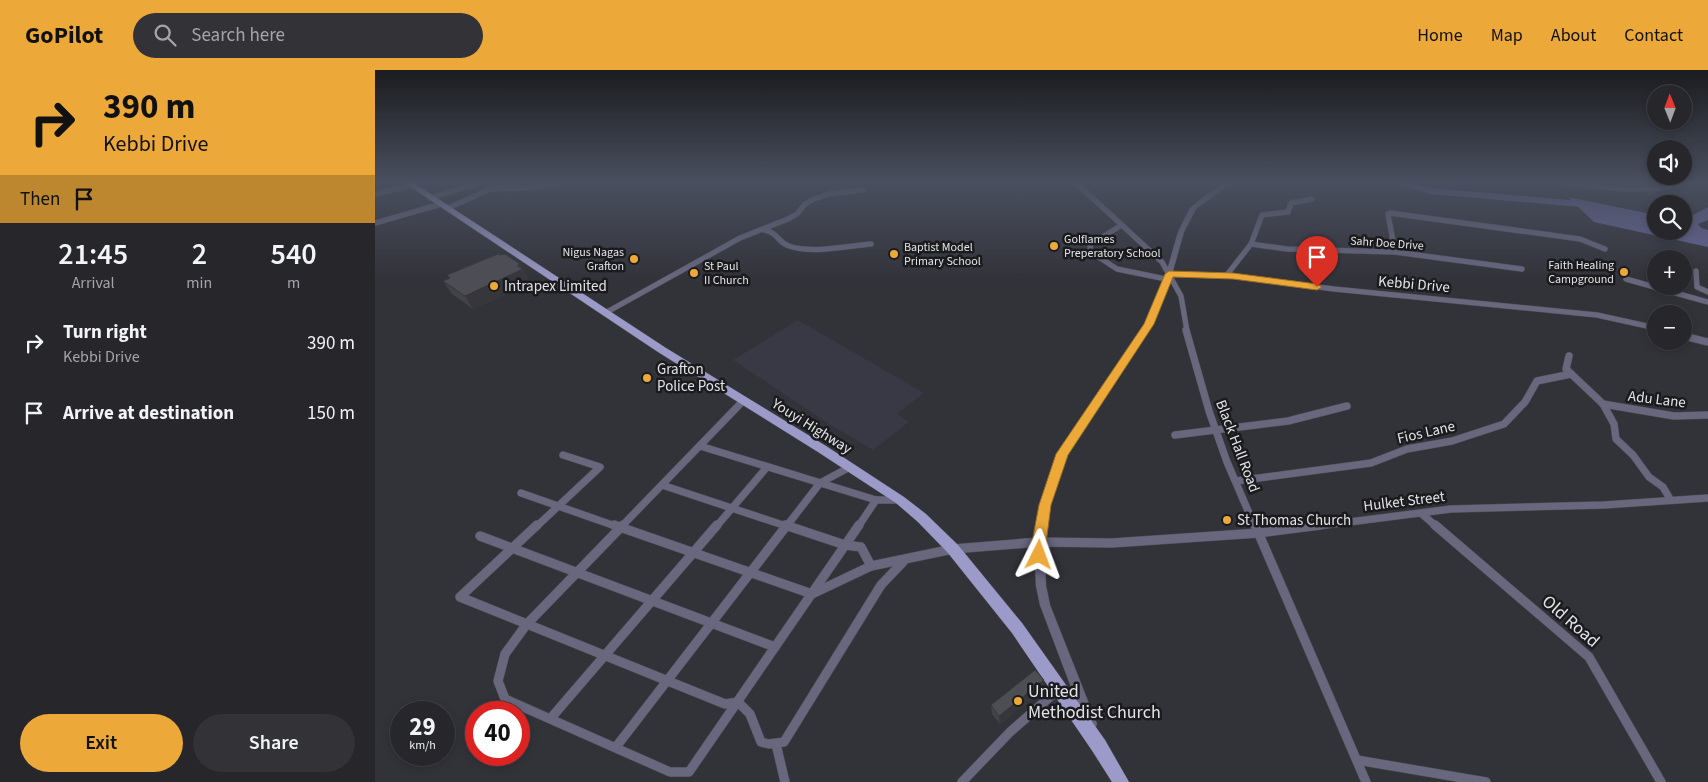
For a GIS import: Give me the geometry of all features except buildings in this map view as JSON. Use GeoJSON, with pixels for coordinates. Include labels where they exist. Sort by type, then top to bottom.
{"type":"FeatureCollection","features":[{"type":"Feature","properties":{"kind":"main road","name":"Youyi Highway"},"geometry":{"type":"LineString","coordinates":[[457,214],[743,401],[900,500],[922,518],[953,550],[1017,628],[1099,746],[1121,782]]}},
{"type":"Feature","properties":{"kind":"street"},"geometry":{"type":"LineString","coordinates":[[375,223],[404,214]]}},
{"type":"Feature","properties":{"kind":"street"},"geometry":{"type":"LineString","coordinates":[[607,312],[740,238],[795,214]]}},
{"type":"Feature","properties":{"kind":"street","name":"Black Hall Road"},"geometry":{"type":"LineString","coordinates":[[1108,214],[1162,262],[1168,276],[1181,296],[1187,332],[1215,430],[1367,782]]}},
{"type":"Feature","properties":{"kind":"street"},"geometry":{"type":"LineString","coordinates":[[1099,746],[1045,605],[1041,586],[1039,542],[1045,505],[1062,454],[1149,324],[1168,276],[1175,250],[1190,214]]}},
{"type":"Feature","properties":{"kind":"street"},"geometry":{"type":"LineString","coordinates":[[1226,276],[1251,244],[1262,214]]}},
{"type":"Feature","properties":{"kind":"street"},"geometry":{"type":"LineString","coordinates":[[1388,214],[1395,252]]}},
{"type":"Feature","properties":{"kind":"street"},"geometry":{"type":"LineString","coordinates":[[1399,214],[1580,239],[1605,249]]}},
{"type":"Feature","properties":{"kind":"street","name":"Kebbi Drive"},"geometry":{"type":"LineString","coordinates":[[1120,226],[1090,245],[1091,252],[1117,269],[1168,276],[1226,276],[1342,290],[1597,315],[1647,326]]}},
{"type":"Feature","properties":{"kind":"street"},"geometry":{"type":"LineString","coordinates":[[761,230],[774,232],[783,243],[790,247],[871,244]]}},
{"type":"Feature","properties":{"kind":"street","name":"Sahr Doe Drive"},"geometry":{"type":"LineString","coordinates":[[1251,244],[1287,249],[1395,252],[1522,269]]}},
{"type":"Feature","properties":{"kind":"street"},"geometry":{"type":"LineString","coordinates":[[1696,271],[1697,287],[1708,292]]}},
{"type":"Feature","properties":{"kind":"street"},"geometry":{"type":"LineString","coordinates":[[1626,279],[1708,302]]}},
{"type":"Feature","properties":{"kind":"street"},"geometry":{"type":"LineString","coordinates":[[1692,338],[1708,342]]}},
{"type":"Feature","properties":{"kind":"street"},"geometry":{"type":"LineString","coordinates":[[1569,356],[1566,369],[1603,404],[1614,424],[1616,439],[1633,454],[1649,477],[1663,487],[1670,499]]}},
{"type":"Feature","properties":{"kind":"street","name":"Fios Lane"},"geometry":{"type":"LineString","coordinates":[[1236,481],[1371,463],[1407,449],[1452,441],[1504,424],[1525,402],[1537,381],[1571,374]]}},
{"type":"Feature","properties":{"kind":"street"},"geometry":{"type":"LineString","coordinates":[[743,401],[526,624],[505,654],[498,681],[505,699],[670,772],[689,772],[876,500]]}},
{"type":"Feature","properties":{"kind":"street","name":"Adu Lane"},"geometry":{"type":"LineString","coordinates":[[1603,404],[1674,416],[1708,415]]}},
{"type":"Feature","properties":{"kind":"street"},"geometry":{"type":"LineString","coordinates":[[1175,435],[1289,421],[1347,406]]}},
{"type":"Feature","properties":{"kind":"street"},"geometry":{"type":"LineString","coordinates":[[700,446],[876,500],[900,500]]}},
{"type":"Feature","properties":{"kind":"street"},"geometry":{"type":"LineString","coordinates":[[563,455],[600,467],[460,597],[725,704],[738,702],[745,706],[752,717],[761,742],[769,744],[784,742],[793,731],[881,584],[904,561]]}},
{"type":"Feature","properties":{"kind":"street"},"geometry":{"type":"LineString","coordinates":[[551,718],[767,467]]}},
{"type":"Feature","properties":{"kind":"street"},"geometry":{"type":"LineString","coordinates":[[616,747],[820,483],[850,468]]}},
{"type":"Feature","properties":{"kind":"street"},"geometry":{"type":"LineString","coordinates":[[662,485],[845,545],[861,547],[871,566]]}},
{"type":"Feature","properties":{"kind":"street"},"geometry":{"type":"LineString","coordinates":[[521,493],[812,594]]}},
{"type":"Feature","properties":{"kind":"street","name":"Hulket Street"},"geometry":{"type":"LineString","coordinates":[[812,594],[871,566],[953,550],[1039,542],[1113,543],[1259,533],[1451,510],[1519,506],[1628,504],[1670,499],[1708,498]]}},
{"type":"Feature","properties":{"kind":"street","name":"Old Road"},"geometry":{"type":"LineString","coordinates":[[1423,514],[1589,657],[1661,782]]}},
{"type":"Feature","properties":{"kind":"street"},"geometry":{"type":"LineString","coordinates":[[480,536],[775,647]]}},
{"type":"Feature","properties":{"kind":"street"},"geometry":{"type":"LineString","coordinates":[[961,782],[1010,732],[1059,689]]}},
{"type":"Feature","properties":{"kind":"street"},"geometry":{"type":"LineString","coordinates":[[776,744],[785,782]]}},
{"type":"Feature","properties":{"kind":"street"},"geometry":{"type":"LineString","coordinates":[[1357,760],[1486,782]]}},
{"type":"Feature","properties":{"kind":"shaded area"},"geometry":{"type":"Polygon","coordinates":[[[1586,214],[1647,214],[1647,234],[1594,222],[1586,214]]]}},
{"type":"Feature","properties":{"kind":"shaded area"},"geometry":{"type":"Polygon","coordinates":[[[1694,214],[1708,214],[1708,220],[1698,224],[1701,228],[1708,230],[1708,247],[1676,240],[1692,240],[1692,215],[1694,214]]]}},
{"type":"Feature","properties":{"kind":"shaded area"},"geometry":{"type":"Polygon","coordinates":[[[798,320],[924,393],[897,414],[909,422],[873,450],[829,424],[733,360],[798,320]]]}},
{"type":"Feature","properties":{"kind":"place","name":"Golflames Preperatory School"},"geometry":{"type":"Point","coordinates":[1054,246]}},
{"type":"Feature","properties":{"kind":"place","name":"Baptist Model Primary School"},"geometry":{"type":"Point","coordinates":[894,254]}},
{"type":"Feature","properties":{"kind":"place","name":"Nigus Nagas Grafton"},"geometry":{"type":"Point","coordinates":[634,259]}},
{"type":"Feature","properties":{"kind":"place","name":"Faith Healing Campground"},"geometry":{"type":"Point","coordinates":[1624,272]}},
{"type":"Feature","properties":{"kind":"place","name":"St Paul II Church"},"geometry":{"type":"Point","coordinates":[694,273]}},
{"type":"Feature","properties":{"kind":"place","name":"Intrapex Limited"},"geometry":{"type":"Point","coordinates":[494,286]}},
{"type":"Feature","properties":{"kind":"place","name":"Grafton Police Post"},"geometry":{"type":"Point","coordinates":[647,378]}},
{"type":"Feature","properties":{"kind":"place","name":"St Thomas Church"},"geometry":{"type":"Point","coordinates":[1227,520]}},
{"type":"Feature","properties":{"kind":"place","name":"United Methodist Church"},"geometry":{"type":"Point","coordinates":[1018,701]}},
{"type":"Feature","properties":{"kind":"route"},"geometry":{"type":"LineString","coordinates":[[1039,555],[1039,542],[1045,505],[1062,454],[1133,351],[1157,308],[1169,274],[1233,276],[1317,287]]}}]}
